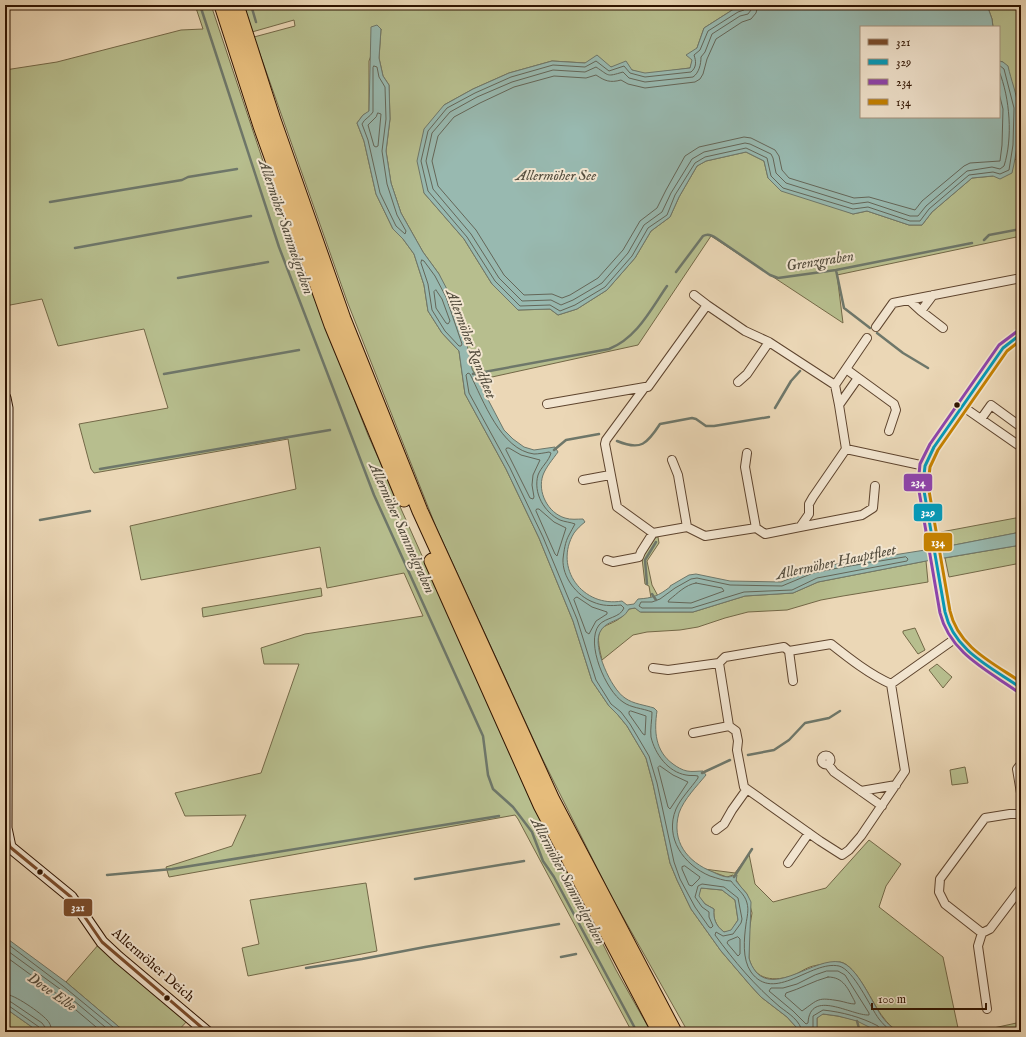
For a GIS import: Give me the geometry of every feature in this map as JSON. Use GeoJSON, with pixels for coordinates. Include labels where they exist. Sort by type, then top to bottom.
{"type":"FeatureCollection","features":[{"type":"Feature","properties":{"kind":"highway"},"geometry":{"type":"LineString","coordinates":[[222,5],[261,126],[332,325],[412,516],[541,805],[660,1032]]}},
{"type":"Feature","properties":{"kind":"highway"},"geometry":{"type":"LineString","coordinates":[[236,5],[273,120],[343,319],[420,511],[552,800],[674,1032]]}},
{"type":"Feature","properties":{"kind":"street"},"geometry":{"type":"LineString","coordinates":[[876,327],[893,303],[1021,278]]}},
{"type":"Feature","properties":{"kind":"street"},"geometry":{"type":"LineString","coordinates":[[921,311],[933,295]]}},
{"type":"Feature","properties":{"kind":"street"},"geometry":{"type":"LineString","coordinates":[[694,296],[745,331],[769,342],[835,385],[846,449],[813,497],[809,504],[809,514],[800,527]]}},
{"type":"Feature","properties":{"kind":"street"},"geometry":{"type":"LineString","coordinates":[[909,300],[943,328]]}},
{"type":"Feature","properties":{"kind":"street"},"geometry":{"type":"LineString","coordinates":[[653,534],[616,507],[605,444],[606,440],[645,387],[648,386],[707,305]]}},
{"type":"Feature","properties":{"kind":"street"},"geometry":{"type":"LineString","coordinates":[[1021,334],[1016,336],[1003,348],[934,447],[925,466],[923,485],[945,612],[949,625],[956,638],[967,649],[1021,688]]}},
{"type":"Feature","properties":{"kind":"street"},"geometry":{"type":"LineString","coordinates":[[835,385],[867,338]]}},
{"type":"Feature","properties":{"kind":"street"},"geometry":{"type":"LineString","coordinates":[[738,382],[747,374],[769,342]]}},
{"type":"Feature","properties":{"kind":"street"},"geometry":{"type":"LineString","coordinates":[[846,369],[894,404],[896,410],[889,431]]}},
{"type":"Feature","properties":{"kind":"street"},"geometry":{"type":"LineString","coordinates":[[839,405],[858,378]]}},
{"type":"Feature","properties":{"kind":"street"},"geometry":{"type":"LineString","coordinates":[[547,404],[645,387]]}},
{"type":"Feature","properties":{"kind":"street","name":"Allermöher Deich"},"geometry":{"type":"LineString","coordinates":[[5,398],[7,408],[6,828],[8,850],[71,897],[102,942],[207,1032]]}},
{"type":"Feature","properties":{"kind":"street"},"geometry":{"type":"LineString","coordinates":[[962,406],[1021,447]]}},
{"type":"Feature","properties":{"kind":"street"},"geometry":{"type":"LineString","coordinates":[[981,419],[991,406],[1021,427]]}},
{"type":"Feature","properties":{"kind":"street"},"geometry":{"type":"LineString","coordinates":[[846,449],[925,466]]}},
{"type":"Feature","properties":{"kind":"street"},"geometry":{"type":"LineString","coordinates":[[747,454],[746,467],[756,528]]}},
{"type":"Feature","properties":{"kind":"street"},"geometry":{"type":"LineString","coordinates":[[672,460],[678,475],[687,527]]}},
{"type":"Feature","properties":{"kind":"street"},"geometry":{"type":"LineString","coordinates":[[583,480],[610,474]]}},
{"type":"Feature","properties":{"kind":"street"},"geometry":{"type":"LineString","coordinates":[[607,560],[613,562],[639,557],[653,534],[687,527],[705,536],[756,528],[765,534],[862,515],[873,508],[875,486]]}},
{"type":"Feature","properties":{"kind":"street"},"geometry":{"type":"LineString","coordinates":[[891,684],[956,638]]}},
{"type":"Feature","properties":{"kind":"street"},"geometry":{"type":"LineString","coordinates":[[789,651],[831,644],[864,669],[891,684]]}},
{"type":"Feature","properties":{"kind":"street"},"geometry":{"type":"LineString","coordinates":[[653,668],[668,670],[719,663],[725,657],[784,647],[789,651],[794,681]]}},
{"type":"Feature","properties":{"kind":"street"},"geometry":{"type":"LineString","coordinates":[[719,663],[729,726],[736,731],[738,741],[737,750],[744,787],[808,833],[842,855],[849,850],[860,836],[905,771],[891,684]]}},
{"type":"Feature","properties":{"kind":"street"},"geometry":{"type":"LineString","coordinates":[[693,733],[729,726]]}},
{"type":"Feature","properties":{"kind":"street"},"geometry":{"type":"LineString","coordinates":[[828,764],[834,772],[882,806]]}},
{"type":"Feature","properties":{"kind":"street"},"geometry":{"type":"LineString","coordinates":[[1021,764],[1018,769],[1021,793]]}},
{"type":"Feature","properties":{"kind":"street"},"geometry":{"type":"LineString","coordinates":[[861,791],[896,785]]}},
{"type":"Feature","properties":{"kind":"street"},"geometry":{"type":"LineString","coordinates":[[716,830],[724,824],[747,789]]}},
{"type":"Feature","properties":{"kind":"street"},"geometry":{"type":"LineString","coordinates":[[982,934],[945,904],[939,892],[940,880],[985,818],[1010,814],[1021,814]]}},
{"type":"Feature","properties":{"kind":"street"},"geometry":{"type":"LineString","coordinates":[[788,863],[808,833]]}},
{"type":"Feature","properties":{"kind":"street"},"geometry":{"type":"LineString","coordinates":[[987,1009],[978,946],[982,934],[990,928],[1021,888]]}},
{"type":"Feature","properties":{"kind":"green space"},"geometry":{"type":"Polygon","coordinates":[[[195,5],[211,5],[276,200],[368,435],[538,815],[616,970],[651,1032],[632,1032],[515,815],[169,877],[166,867],[232,846],[246,815],[185,816],[175,793],[261,773],[299,664],[264,664],[261,648],[305,634],[423,616],[404,573],[327,588],[320,547],[141,580],[130,526],[296,489],[288,439],[94,473],[91,469],[79,424],[168,408],[144,329],[58,346],[42,299],[5,306],[5,70],[57,62],[181,30],[203,29],[195,5]]]}},
{"type":"Feature","properties":{"kind":"green space"},"geometry":{"type":"Polygon","coordinates":[[[243,5],[372,5],[377,8],[382,5],[753,5],[737,7],[704,28],[690,68],[645,74],[632,70],[585,63],[552,61],[509,73],[473,89],[444,105],[424,193],[464,239],[492,284],[518,310],[550,309],[558,315],[577,309],[607,290],[635,258],[651,231],[670,217],[679,197],[697,166],[706,161],[746,152],[764,161],[768,178],[853,214],[867,211],[909,225],[922,225],[932,212],[972,178],[993,176],[1016,159],[1018,107],[1003,62],[1000,61],[1000,26],[993,26],[987,5],[1021,5],[1021,236],[837,275],[843,323],[711,236],[638,345],[492,377],[476,378],[472,369],[467,345],[439,274],[423,252],[401,213],[391,183],[386,151],[390,119],[389,85],[383,76],[379,58],[381,29],[369,61],[369,112],[363,115],[357,123],[364,141],[376,194],[393,229],[403,239],[414,254],[424,285],[428,311],[442,333],[459,351],[465,394],[506,469],[539,538],[573,621],[592,681],[609,706],[627,726],[646,758],[670,863],[677,880],[691,909],[721,951],[761,997],[787,1017],[797,1028],[798,1032],[688,1032],[610,894],[542,758],[436,527],[347,301],[254,37],[295,26],[294,20],[252,32],[243,5]]]}},
{"type":"Feature","properties":{"kind":"green space"},"geometry":{"type":"Polygon","coordinates":[[[1021,517],[1021,532],[944,547],[941,532],[1021,517]]]}},
{"type":"Feature","properties":{"kind":"green space"},"geometry":{"type":"Polygon","coordinates":[[[656,537],[658,537],[659,543],[647,561],[652,585],[658,596],[651,598],[649,586],[645,584],[642,558],[656,537]]]}},
{"type":"Feature","properties":{"kind":"green space"},"geometry":{"type":"Polygon","coordinates":[[[1021,545],[1021,563],[949,577],[945,558],[1021,545]]]}},
{"type":"Feature","properties":{"kind":"green space"},"geometry":{"type":"Polygon","coordinates":[[[926,561],[928,582],[821,600],[787,610],[748,612],[698,627],[680,630],[647,632],[633,635],[602,660],[599,646],[599,636],[601,630],[616,621],[629,609],[635,608],[641,612],[693,612],[745,596],[793,593],[818,582],[926,561]]]}},
{"type":"Feature","properties":{"kind":"green space"},"geometry":{"type":"Polygon","coordinates":[[[321,588],[322,596],[203,617],[202,608],[321,588]]]}},
{"type":"Feature","properties":{"kind":"green space"},"geometry":{"type":"Polygon","coordinates":[[[915,628],[925,650],[918,654],[903,633],[903,631],[915,628]]]}},
{"type":"Feature","properties":{"kind":"green space"},"geometry":{"type":"Polygon","coordinates":[[[937,664],[952,677],[943,688],[929,670],[937,664]]]}},
{"type":"Feature","properties":{"kind":"green space"},"geometry":{"type":"Polygon","coordinates":[[[965,767],[968,783],[952,785],[950,770],[965,767]]]}},
{"type":"Feature","properties":{"kind":"green space"},"geometry":{"type":"Polygon","coordinates":[[[869,840],[901,864],[886,886],[879,907],[943,957],[958,1028],[989,1029],[1021,1022],[1021,1032],[898,1032],[890,1025],[879,1011],[858,977],[846,964],[840,962],[813,966],[794,975],[780,979],[766,978],[755,971],[749,958],[749,932],[752,913],[747,894],[733,875],[727,877],[704,869],[735,873],[749,854],[755,884],[773,902],[826,888],[869,840]]]}},
{"type":"Feature","properties":{"kind":"green space"},"geometry":{"type":"Polygon","coordinates":[[[366,883],[377,951],[248,976],[242,948],[259,944],[250,900],[366,883]]]}},
{"type":"Feature","properties":{"kind":"green space"},"geometry":{"type":"Polygon","coordinates":[[[701,888],[722,890],[735,900],[738,920],[731,931],[724,932],[717,925],[714,916],[714,909],[705,904],[698,896],[701,888]]]}},
{"type":"Feature","properties":{"kind":"green space"},"geometry":{"type":"Polygon","coordinates":[[[99,944],[188,1020],[177,1032],[125,1032],[66,982],[99,944]]]}},
{"type":"Feature","properties":{"kind":"green space"},"geometry":{"type":"Polygon","coordinates":[[[5,1008],[39,1032],[5,1032],[5,1008]]]}},
{"type":"Feature","properties":{"kind":"green space"},"geometry":{"type":"Polygon","coordinates":[[[822,1014],[844,1017],[866,1024],[879,1032],[819,1032],[817,1028],[817,1018],[822,1014]]]}},
{"type":"Feature","properties":{"kind":"water","name":"Allermöher See"},"geometry":{"type":"Polygon","coordinates":[[[753,5],[987,5],[993,26],[860,26],[860,118],[1000,118],[1000,61],[1003,62],[1008,66],[1018,108],[1018,140],[1012,173],[1000,179],[993,176],[972,178],[932,212],[922,225],[909,225],[867,211],[853,214],[781,191],[768,178],[764,161],[746,152],[706,161],[697,166],[679,197],[670,217],[651,231],[635,258],[607,290],[577,309],[558,315],[550,309],[518,310],[492,284],[464,239],[424,193],[417,161],[424,129],[444,105],[473,89],[509,73],[552,61],[585,63],[597,55],[611,67],[626,61],[632,70],[645,73],[690,68],[692,60],[686,55],[697,48],[704,28],[737,7],[753,5]]]}},
{"type":"Feature","properties":{"kind":"water"},"geometry":{"type":"Polygon","coordinates":[[[377,25],[381,29],[379,58],[383,76],[389,85],[390,119],[386,151],[391,183],[401,213],[423,252],[439,274],[450,295],[467,345],[472,369],[504,430],[524,447],[534,450],[555,447],[558,452],[544,472],[542,482],[543,495],[545,501],[554,512],[565,518],[583,519],[585,522],[574,533],[568,546],[567,559],[570,572],[576,583],[584,592],[595,598],[608,602],[622,601],[627,605],[634,604],[638,599],[652,597],[659,594],[689,575],[696,574],[730,581],[781,582],[812,570],[837,564],[944,547],[1021,532],[1021,545],[926,561],[818,582],[793,593],[745,596],[693,612],[640,612],[635,608],[629,609],[624,616],[607,624],[600,632],[598,639],[604,667],[614,686],[628,700],[654,708],[657,711],[656,733],[662,753],[667,759],[683,770],[703,771],[706,775],[687,798],[681,808],[677,823],[679,841],[689,856],[704,868],[724,876],[729,877],[737,875],[736,881],[747,894],[751,902],[749,958],[756,972],[764,978],[785,978],[819,965],[830,962],[840,962],[853,970],[879,1012],[890,1026],[899,1032],[879,1032],[857,1021],[823,1014],[817,1018],[817,1028],[819,1032],[798,1032],[797,1028],[787,1017],[761,997],[750,985],[721,951],[691,909],[670,863],[646,758],[627,726],[609,706],[592,681],[573,621],[539,538],[506,469],[465,394],[459,351],[442,333],[428,311],[424,285],[414,254],[403,239],[393,229],[376,194],[364,141],[357,123],[363,115],[369,111],[371,27],[377,25]],[[701,888],[699,896],[705,904],[714,909],[716,922],[724,932],[731,930],[738,920],[735,900],[722,890],[701,888]]]}},
{"type":"Feature","properties":{"kind":"water","name":"Dove Elbe"},"geometry":{"type":"Polygon","coordinates":[[[5,937],[66,982],[125,1032],[39,1032],[5,1008],[5,937]]]}},
{"type":"Feature","properties":{"kind":"waterway","name":"Allermöher Sammelgraben"},"geometry":{"type":"LineString","coordinates":[[200,5],[279,247],[374,495],[483,736],[488,775],[493,789],[513,807],[532,832],[543,861],[554,877],[637,1032]]}},
{"type":"Feature","properties":{"kind":"waterway"},"geometry":{"type":"LineString","coordinates":[[251,5],[256,22]]}},
{"type":"Feature","properties":{"kind":"waterway"},"geometry":{"type":"LineString","coordinates":[[407,5],[487,8],[584,5]]}},
{"type":"Feature","properties":{"kind":"waterway"},"geometry":{"type":"LineString","coordinates":[[50,202],[182,180],[188,177],[237,169]]}},
{"type":"Feature","properties":{"kind":"waterway"},"geometry":{"type":"LineString","coordinates":[[75,248],[251,216]]}},
{"type":"Feature","properties":{"kind":"waterway","name":"Grenzgraben"},"geometry":{"type":"LineString","coordinates":[[984,240],[989,235],[1021,229]]}},
{"type":"Feature","properties":{"kind":"waterway","name":"Grenzgraben"},"geometry":{"type":"LineString","coordinates":[[676,272],[703,236],[707,235],[713,236],[770,275],[778,278],[836,270],[972,243]]}},
{"type":"Feature","properties":{"kind":"waterway"},"geometry":{"type":"LineString","coordinates":[[178,278],[268,262]]}},
{"type":"Feature","properties":{"kind":"waterway"},"geometry":{"type":"LineString","coordinates":[[836,270],[844,308],[870,328]]}},
{"type":"Feature","properties":{"kind":"waterway","name":"Allermöher Randfleet"},"geometry":{"type":"LineString","coordinates":[[473,374],[609,349],[628,338],[649,313],[667,286]]}},
{"type":"Feature","properties":{"kind":"waterway"},"geometry":{"type":"LineString","coordinates":[[877,333],[903,353],[928,368]]}},
{"type":"Feature","properties":{"kind":"waterway"},"geometry":{"type":"LineString","coordinates":[[164,374],[299,350]]}},
{"type":"Feature","properties":{"kind":"waterway"},"geometry":{"type":"LineString","coordinates":[[775,408],[791,381],[800,371]]}},
{"type":"Feature","properties":{"kind":"waterway"},"geometry":{"type":"LineString","coordinates":[[617,441],[632,445],[643,444],[660,424],[692,418],[706,426],[714,426],[769,417]]}},
{"type":"Feature","properties":{"kind":"waterway"},"geometry":{"type":"LineString","coordinates":[[100,469],[330,430]]}},
{"type":"Feature","properties":{"kind":"waterway"},"geometry":{"type":"LineString","coordinates":[[554,450],[566,440],[599,434]]}},
{"type":"Feature","properties":{"kind":"waterway"},"geometry":{"type":"LineString","coordinates":[[40,520],[90,511]]}},
{"type":"Feature","properties":{"kind":"waterway"},"geometry":{"type":"LineString","coordinates":[[647,584],[645,560],[656,542]]}},
{"type":"Feature","properties":{"kind":"waterway"},"geometry":{"type":"LineString","coordinates":[[652,594],[656,600]]}},
{"type":"Feature","properties":{"kind":"waterway"},"geometry":{"type":"LineString","coordinates":[[748,755],[774,750],[789,740],[805,723],[829,718],[840,711]]}},
{"type":"Feature","properties":{"kind":"waterway"},"geometry":{"type":"LineString","coordinates":[[702,773],[730,760]]}},
{"type":"Feature","properties":{"kind":"waterway"},"geometry":{"type":"LineString","coordinates":[[107,875],[172,869],[499,816]]}},
{"type":"Feature","properties":{"kind":"waterway"},"geometry":{"type":"LineString","coordinates":[[734,877],[752,849]]}},
{"type":"Feature","properties":{"kind":"waterway"},"geometry":{"type":"LineString","coordinates":[[415,879],[524,861]]}},
{"type":"Feature","properties":{"kind":"waterway"},"geometry":{"type":"LineString","coordinates":[[306,968],[559,924]]}},
{"type":"Feature","properties":{"kind":"waterway"},"geometry":{"type":"LineString","coordinates":[[561,957],[576,954]]}},
{"type":"Feature","properties":{"kind":"waterway"},"geometry":{"type":"LineString","coordinates":[[857,1021],[860,1032]]}},
{"type":"Feature","properties":{"kind":"transit line","name":"234"},"geometry":{"type":"LineString","coordinates":[[1018,692],[971,659],[952,639],[945,627],[940,613],[918,485],[920,464],[930,444],[999,345],[1019,330]]}},
{"type":"Feature","properties":{"kind":"transit line","name":"329"},"geometry":{"type":"LineString","coordinates":[[1021,334],[1003,348],[934,447],[925,466],[923,485],[945,612],[950,626],[956,637],[975,657],[1021,688]]}},
{"type":"Feature","properties":{"kind":"transit line","name":"134"},"geometry":{"type":"LineString","coordinates":[[1021,340],[1007,351],[938,450],[930,467],[928,485],[950,611],[954,624],[961,635],[978,653],[1021,682]]}},
{"type":"Feature","properties":{"kind":"transit line","name":"321"},"geometry":{"type":"LineString","coordinates":[[5,398],[7,408],[6,828],[10,847],[71,897],[102,942],[207,1032]]}},
{"type":"Feature","properties":{"kind":"water label","name":"Allermöher Hauptfleet"},"geometry":{"type":"Point","coordinates":[836,562]}}]}
